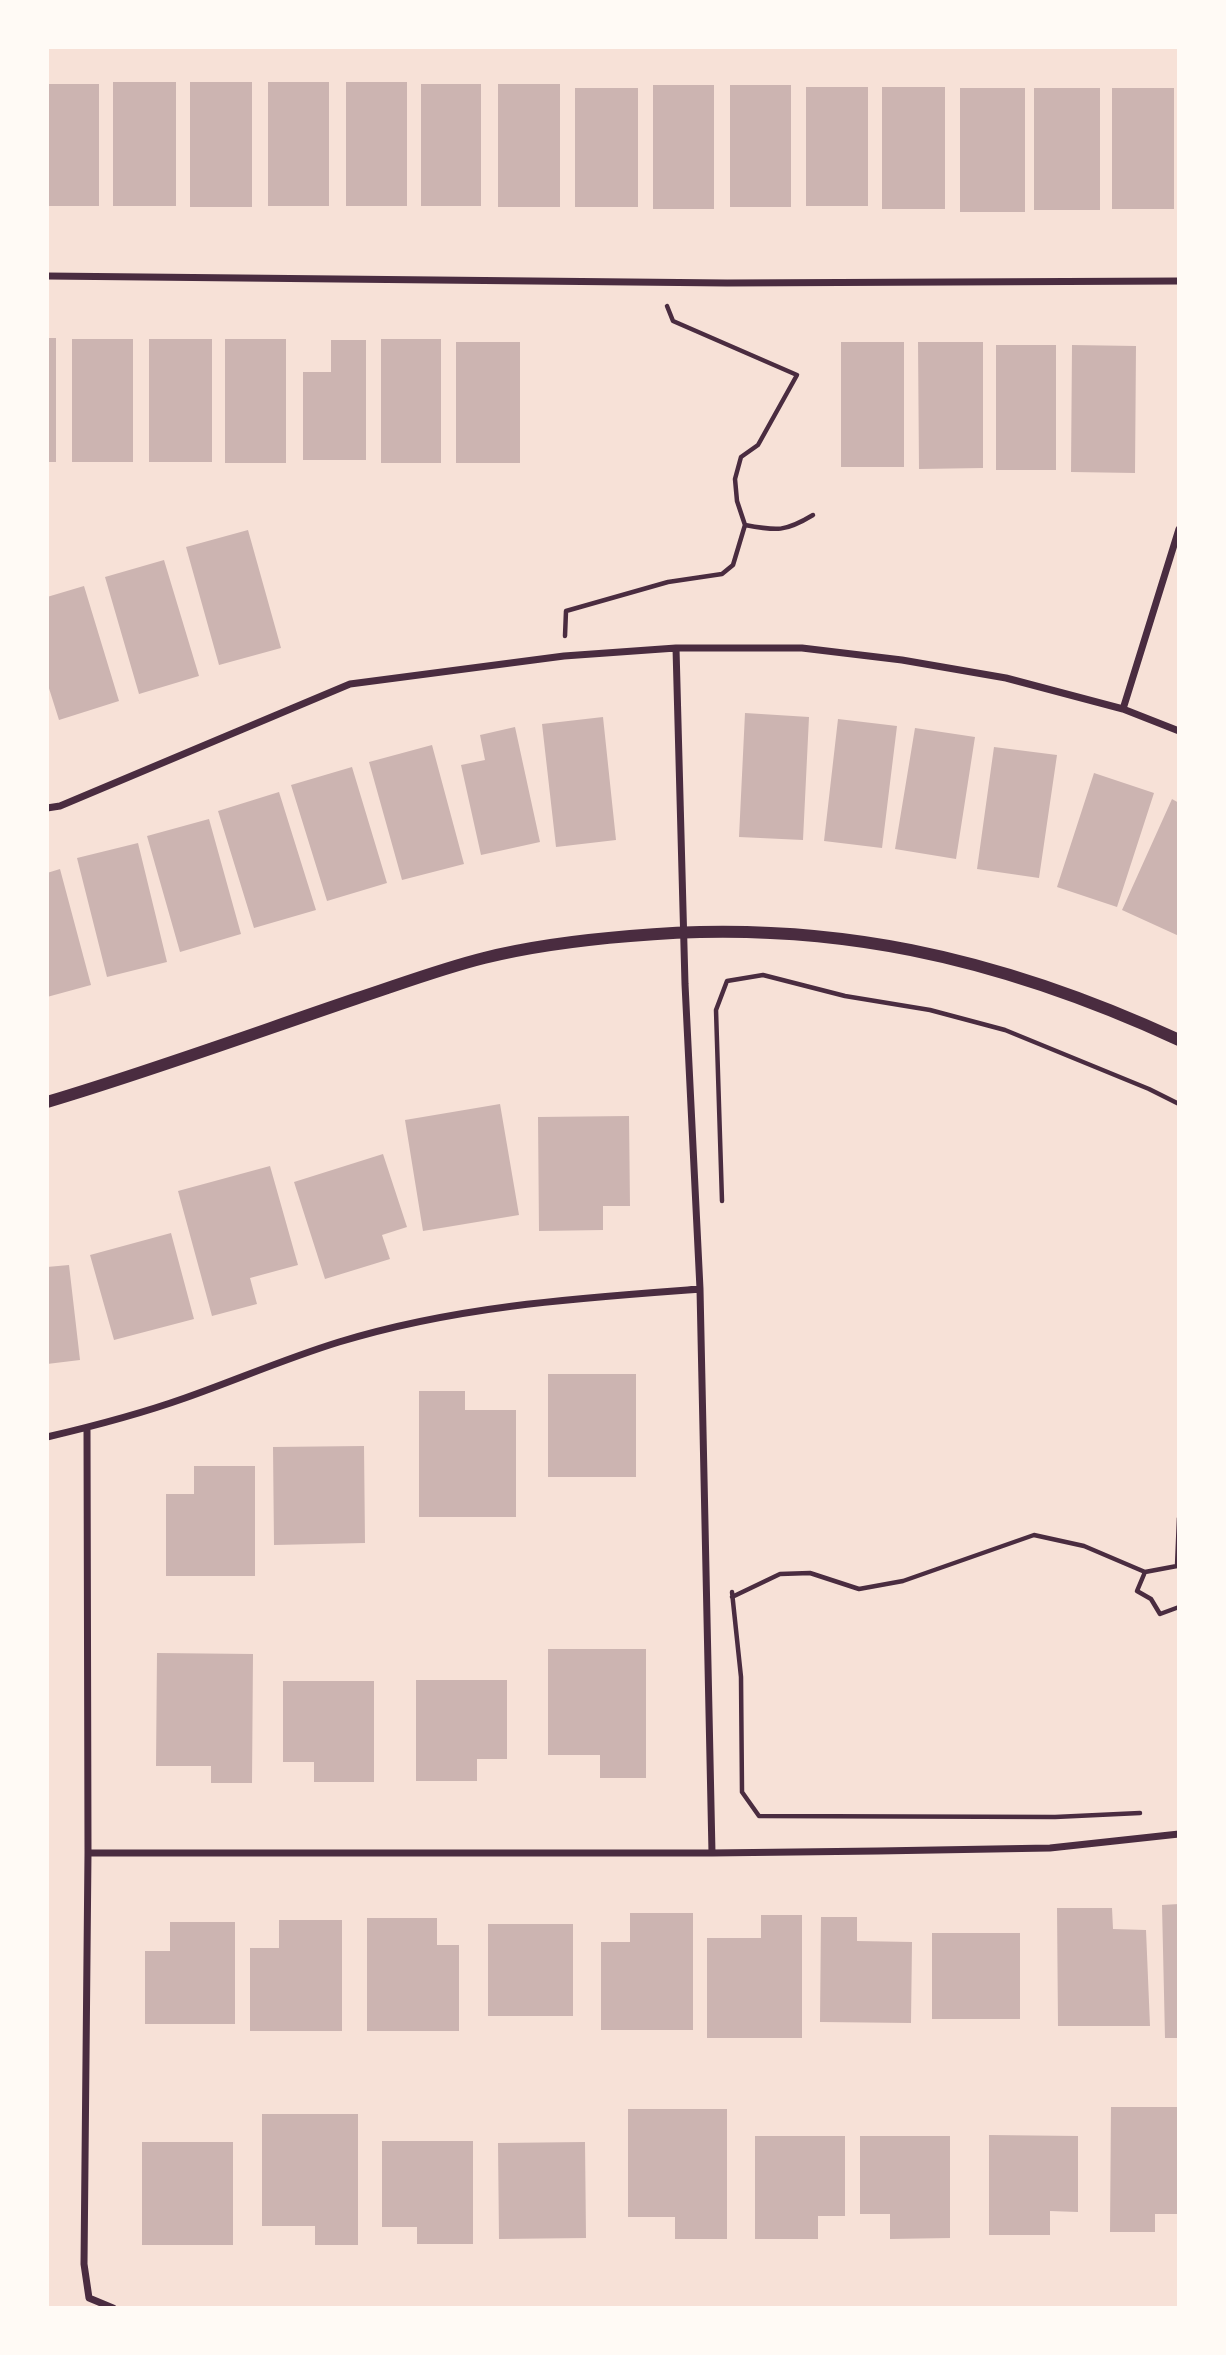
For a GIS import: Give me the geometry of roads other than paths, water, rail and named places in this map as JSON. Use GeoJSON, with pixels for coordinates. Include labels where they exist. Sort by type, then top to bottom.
{"type":"FeatureCollection","features":[{"type":"Feature","properties":{"kind":"street"},"geometry":{"type":"LineString","coordinates":[[47,276],[657,282],[1179,281]]}},
{"type":"Feature","properties":{"kind":"street"},"geometry":{"type":"LineString","coordinates":[[1123,709],[1179,530]]}},
{"type":"Feature","properties":{"kind":"street"},"geometry":{"type":"LineString","coordinates":[[676,648],[685,984],[700,1289],[712,1853]]}},
{"type":"Feature","properties":{"kind":"street"},"geometry":{"type":"LineString","coordinates":[[47,808],[60,806],[350,684],[564,656],[676,648],[802,648],[902,660],[1006,678],[1123,709],[1179,731]]}},
{"type":"Feature","properties":{"kind":"street"},"geometry":{"type":"LineString","coordinates":[[47,1102],[125,1079],[485,958],[583,940],[685,931],[823,935],[900,946],[976,964],[1066,993],[1179,1040]]}},
{"type":"Feature","properties":{"kind":"street"},"geometry":{"type":"LineString","coordinates":[[47,1437],[87,1428],[181,1399],[340,1342],[446,1316],[547,1300],[700,1289]]}},
{"type":"Feature","properties":{"kind":"street"},"geometry":{"type":"LineString","coordinates":[[87,1428],[88,1853],[84,2264],[89,2298],[113,2308]]}},
{"type":"Feature","properties":{"kind":"street"},"geometry":{"type":"LineString","coordinates":[[88,1853],[712,1853],[1050,1847],[1179,1834]]}}]}
